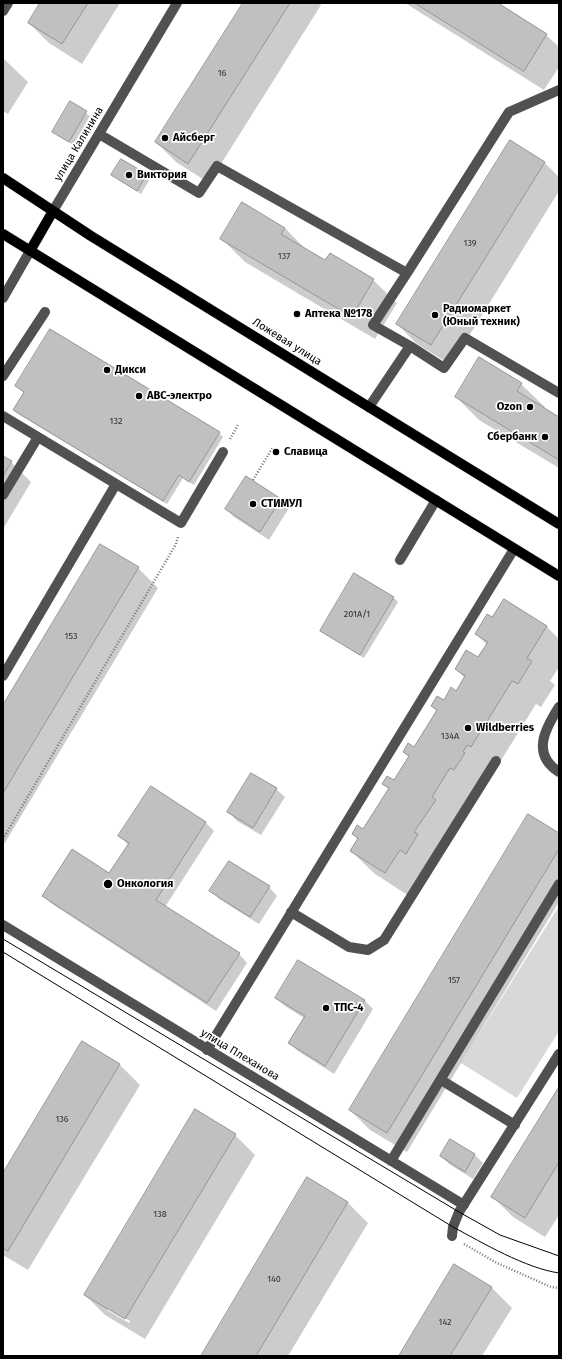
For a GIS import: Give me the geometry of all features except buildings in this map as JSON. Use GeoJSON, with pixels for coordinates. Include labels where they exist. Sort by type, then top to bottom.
{"type":"FeatureCollection","features":[{"type":"Feature","properties":{"kind":"main road","name":"Ложевая улица"},"geometry":{"type":"LineString","coordinates":[[3,178],[53,211],[559,524]]}},
{"type":"Feature","properties":{"kind":"main road","name":"улица Калинина"},"geometry":{"type":"LineString","coordinates":[[30,251],[53,211]]}},
{"type":"Feature","properties":{"kind":"main road"},"geometry":{"type":"LineString","coordinates":[[3,234],[559,576]]}},
{"type":"Feature","properties":{"kind":"street"},"geometry":{"type":"LineString","coordinates":[[3,11],[8,3]]}},
{"type":"Feature","properties":{"kind":"street","name":"улица Калинина"},"geometry":{"type":"LineString","coordinates":[[53,211],[177,3]]}},
{"type":"Feature","properties":{"kind":"street"},"geometry":{"type":"LineString","coordinates":[[559,90],[509,112],[373,325],[410,346],[444,368],[465,338],[559,393]]}},
{"type":"Feature","properties":{"kind":"street"},"geometry":{"type":"LineString","coordinates":[[100,134],[199,193],[217,166],[407,273]]}},
{"type":"Feature","properties":{"kind":"street","name":"улица Калинина"},"geometry":{"type":"LineString","coordinates":[[3,298],[30,251]]}},
{"type":"Feature","properties":{"kind":"street"},"geometry":{"type":"LineString","coordinates":[[3,376],[45,312]]}},
{"type":"Feature","properties":{"kind":"street"},"geometry":{"type":"LineString","coordinates":[[369,407],[410,346]]}},
{"type":"Feature","properties":{"kind":"street"},"geometry":{"type":"LineString","coordinates":[[3,416],[181,523],[223,452]]}},
{"type":"Feature","properties":{"kind":"street"},"geometry":{"type":"LineString","coordinates":[[3,495],[38,437]]}},
{"type":"Feature","properties":{"kind":"street"},"geometry":{"type":"LineString","coordinates":[[3,676],[116,484]]}},
{"type":"Feature","properties":{"kind":"street"},"geometry":{"type":"LineString","coordinates":[[400,560],[436,500]]}},
{"type":"Feature","properties":{"kind":"street"},"geometry":{"type":"LineString","coordinates":[[207,1050],[514,549]]}},
{"type":"Feature","properties":{"kind":"street"},"geometry":{"type":"LineString","coordinates":[[559,707],[546,726],[542,748],[549,765],[559,772]]}},
{"type":"Feature","properties":{"kind":"street"},"geometry":{"type":"LineString","coordinates":[[291,912],[349,947],[368,950],[384,940],[496,761]]}},
{"type":"Feature","properties":{"kind":"street"},"geometry":{"type":"LineString","coordinates":[[391,1160],[559,884]]}},
{"type":"Feature","properties":{"kind":"street","name":"улица Плеханова"},"geometry":{"type":"LineString","coordinates":[[3,925],[464,1205]]}},
{"type":"Feature","properties":{"kind":"street"},"geometry":{"type":"LineString","coordinates":[[452,1236],[453,1227],[459,1212],[559,1054]]}},
{"type":"Feature","properties":{"kind":"street"},"geometry":{"type":"LineString","coordinates":[[441,1080],[515,1125]]}},
{"type":"Feature","properties":{"kind":"path"},"geometry":{"type":"LineString","coordinates":[[253,480],[273,447]]}},
{"type":"Feature","properties":{"kind":"path"},"geometry":{"type":"LineString","coordinates":[[3,839],[176,544],[181,523]]}},
{"type":"Feature","properties":{"kind":"path"},"geometry":{"type":"LineString","coordinates":[[452,1236],[497,1263],[551,1287],[559,1288]]}},
{"type":"Feature","properties":{"kind":"shaded area"},"geometry":{"type":"Polygon","coordinates":[[[559,906],[559,1031],[517,1098],[461,1063],[559,906]]]}},
{"type":"Feature","properties":{"kind":"tram line"},"geometry":{"type":"LineString","coordinates":[[3,939],[459,1212],[500,1235],[559,1256]]}},
{"type":"Feature","properties":{"kind":"tram line"},"geometry":{"type":"LineString","coordinates":[[3,952],[453,1227],[518,1260],[532,1266],[559,1273]]}},
{"type":"Feature","properties":{"kind":"place","name":"Айсберг"},"geometry":{"type":"Point","coordinates":[165,138]}},
{"type":"Feature","properties":{"kind":"place","name":"Виктория"},"geometry":{"type":"Point","coordinates":[129,175]}},
{"type":"Feature","properties":{"kind":"place","name":"Аптека №178"},"geometry":{"type":"Point","coordinates":[297,314]}},
{"type":"Feature","properties":{"kind":"place","name":"Радиомаркет (Юный техник)"},"geometry":{"type":"Point","coordinates":[435,315]}},
{"type":"Feature","properties":{"kind":"place","name":"Дикси"},"geometry":{"type":"Point","coordinates":[107,370]}},
{"type":"Feature","properties":{"kind":"place","name":"АВС-электро"},"geometry":{"type":"Point","coordinates":[139,396]}},
{"type":"Feature","properties":{"kind":"place","name":"Ozon"},"geometry":{"type":"Point","coordinates":[530,407]}},
{"type":"Feature","properties":{"kind":"place","name":"Сбербанк"},"geometry":{"type":"Point","coordinates":[545,437]}},
{"type":"Feature","properties":{"kind":"place","name":"Славица"},"geometry":{"type":"Point","coordinates":[276,452]}},
{"type":"Feature","properties":{"kind":"place","name":"СТИМУЛ"},"geometry":{"type":"Point","coordinates":[253,504]}},
{"type":"Feature","properties":{"kind":"place","name":"Wildberries"},"geometry":{"type":"Point","coordinates":[468,728]}},
{"type":"Feature","properties":{"kind":"place","name":"Онкология"},"geometry":{"type":"Point","coordinates":[108,884]}},
{"type":"Feature","properties":{"kind":"place","name":"ТПС-4"},"geometry":{"type":"Point","coordinates":[326,1008]}}]}
